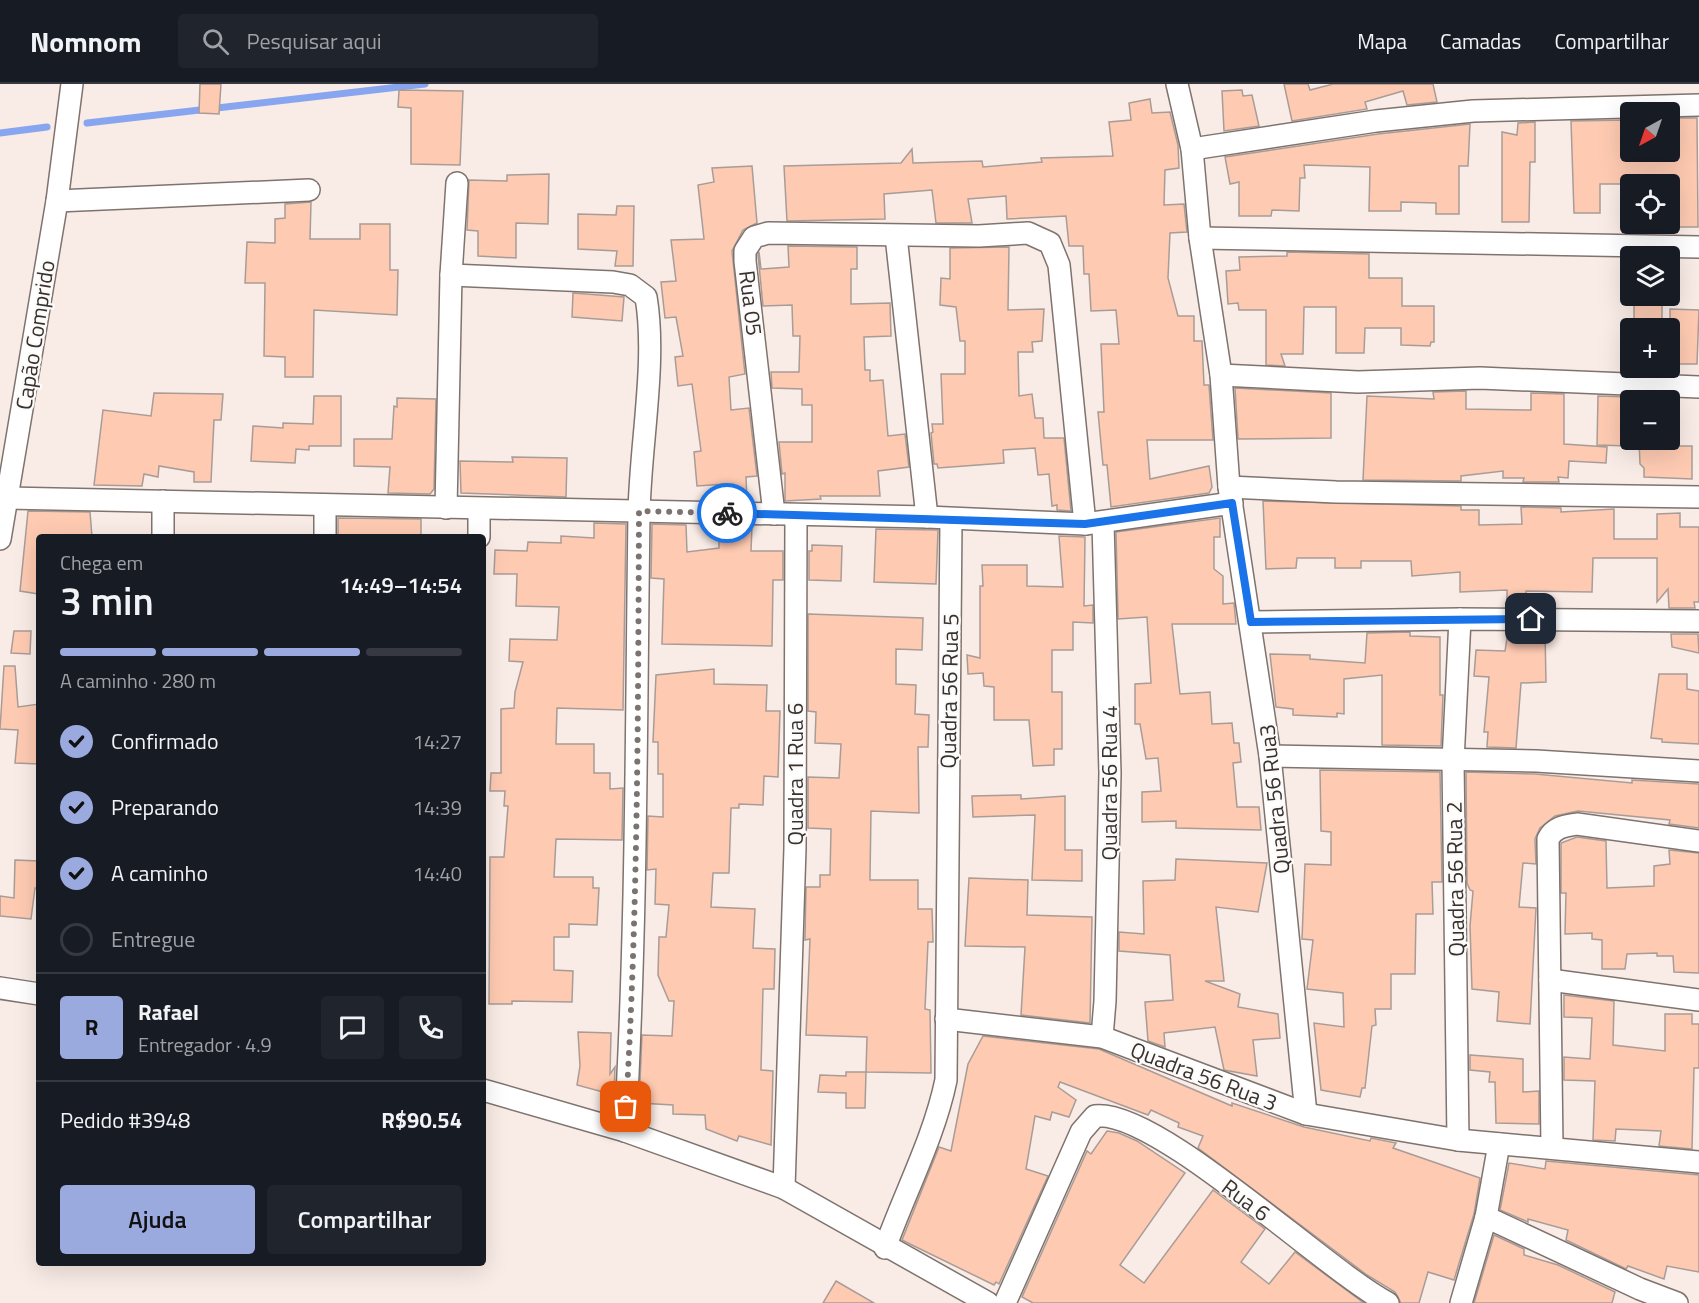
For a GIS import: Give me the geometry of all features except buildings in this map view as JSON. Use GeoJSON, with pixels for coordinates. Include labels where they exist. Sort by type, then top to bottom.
{"type":"FeatureCollection","features":[{"type":"Feature","properties":{"kind":"street","name":"Capão Comprido"},"geometry":{"type":"LineString","coordinates":[[0,539],[57,201],[72,84]]}},
{"type":"Feature","properties":{"kind":"street","name":"Quadra 56 Rua3"},"geometry":{"type":"LineString","coordinates":[[1177,84],[1192,149],[1200,238],[1221,375],[1231,495],[1270,756],[1306,1114]]}},
{"type":"Feature","properties":{"kind":"street"},"geometry":{"type":"LineString","coordinates":[[1192,149],[1376,121],[1473,111],[1699,105]]}},
{"type":"Feature","properties":{"kind":"street"},"geometry":{"type":"LineString","coordinates":[[446,508],[451,275],[457,183]]}},
{"type":"Feature","properties":{"kind":"street"},"geometry":{"type":"LineString","coordinates":[[57,201],[309,190]]}},
{"type":"Feature","properties":{"kind":"street","name":"Quadra 56 Rua 4"},"geometry":{"type":"LineString","coordinates":[[896,236],[979,236],[1021,232],[1037,235],[1050,243],[1059,265],[1094,523],[1110,773],[1105,1001],[1102,1037]]}},
{"type":"Feature","properties":{"kind":"street","name":"Rua 05"},"geometry":{"type":"LineString","coordinates":[[774,514],[745,261],[747,245],[757,235],[768,233],[896,236]]}},
{"type":"Feature","properties":{"kind":"street"},"geometry":{"type":"LineString","coordinates":[[896,236],[927,517]]}},
{"type":"Feature","properties":{"kind":"street"},"geometry":{"type":"LineString","coordinates":[[1200,238],[1699,247]]}},
{"type":"Feature","properties":{"kind":"street"},"geometry":{"type":"LineString","coordinates":[[451,275],[613,282],[630,285],[643,292],[649,313],[639,511],[633,989],[625,1131]]}},
{"type":"Feature","properties":{"kind":"street"},"geometry":{"type":"LineString","coordinates":[[1221,375],[1358,382],[1480,378],[1699,387]]}},
{"type":"Feature","properties":{"kind":"street"},"geometry":{"type":"LineString","coordinates":[[7,498],[479,510],[927,517],[1094,523],[1231,495],[1336,492],[1699,497]]}},
{"type":"Feature","properties":{"kind":"street"},"geometry":{"type":"LineString","coordinates":[[163,501],[163,534]]}},
{"type":"Feature","properties":{"kind":"street"},"geometry":{"type":"LineString","coordinates":[[325,505],[325,534]]}},
{"type":"Feature","properties":{"kind":"street"},"geometry":{"type":"LineString","coordinates":[[479,510],[479,534]]}},
{"type":"Feature","properties":{"kind":"street","name":"Quadra 1 Rua 6"},"geometry":{"type":"LineString","coordinates":[[784,1188],[795,848],[796,516]]}},
{"type":"Feature","properties":{"kind":"street","name":"Quadra 56 Rua 5"},"geometry":{"type":"LineString","coordinates":[[885,1248],[907,1188],[939,1114],[948,1052],[946,1019],[951,519]]}},
{"type":"Feature","properties":{"kind":"street"},"geometry":{"type":"LineString","coordinates":[[1251,622],[1460,619],[1699,621]]}},
{"type":"Feature","properties":{"kind":"street","name":"Quadra 56 Rua 2"},"geometry":{"type":"LineString","coordinates":[[1458,1140],[1453,761],[1460,619]]}},
{"type":"Feature","properties":{"kind":"street"},"geometry":{"type":"LineString","coordinates":[[1270,756],[1536,761],[1699,771]]}},
{"type":"Feature","properties":{"kind":"street"},"geometry":{"type":"LineString","coordinates":[[1552,1147],[1546,844],[1550,834],[1564,826],[1577,824],[1699,841]]}},
{"type":"Feature","properties":{"kind":"street"},"geometry":{"type":"LineString","coordinates":[[1550,980],[1699,1000]]}},
{"type":"Feature","properties":{"kind":"street"},"geometry":{"type":"LineString","coordinates":[[0,988],[36,994]]}},
{"type":"Feature","properties":{"kind":"street"},"geometry":{"type":"LineString","coordinates":[[946,1019],[1102,1037]]}},
{"type":"Feature","properties":{"kind":"street","name":"Quadra 56 Rua 3"},"geometry":{"type":"LineString","coordinates":[[1102,1037],[1306,1114]]}},
{"type":"Feature","properties":{"kind":"street"},"geometry":{"type":"LineString","coordinates":[[486,1091],[625,1131],[784,1188],[976,1301]]}},
{"type":"Feature","properties":{"kind":"street"},"geometry":{"type":"LineString","coordinates":[[1306,1114],[1458,1140],[1699,1162]]}},
{"type":"Feature","properties":{"kind":"street","name":"Rua 6"},"geometry":{"type":"LineString","coordinates":[[1005,1303],[1081,1132],[1095,1116],[1104,1115],[1135,1125],[1173,1147],[1388,1303]]}},
{"type":"Feature","properties":{"kind":"street"},"geometry":{"type":"LineString","coordinates":[[1461,1303],[1486,1217],[1499,1144]]}},
{"type":"Feature","properties":{"kind":"street"},"geometry":{"type":"LineString","coordinates":[[1486,1217],[1640,1289],[1677,1303]]}},
{"type":"Feature","properties":{"kind":"waterway"},"geometry":{"type":"LineString","coordinates":[[87,123],[425,84]]}},
{"type":"Feature","properties":{"kind":"waterway"},"geometry":{"type":"LineString","coordinates":[[0,133],[47,127]]}},
{"type":"Feature","properties":{"kind":"way so far"},"geometry":{"type":"LineString","coordinates":[[626,1107],[633,989],[637,839],[639,511],[727,513]]}},
{"type":"Feature","properties":{"kind":"route"},"geometry":{"type":"LineString","coordinates":[[727,513],[927,517],[1085,524],[1232,503],[1251,622],[1531,619]]}}]}
